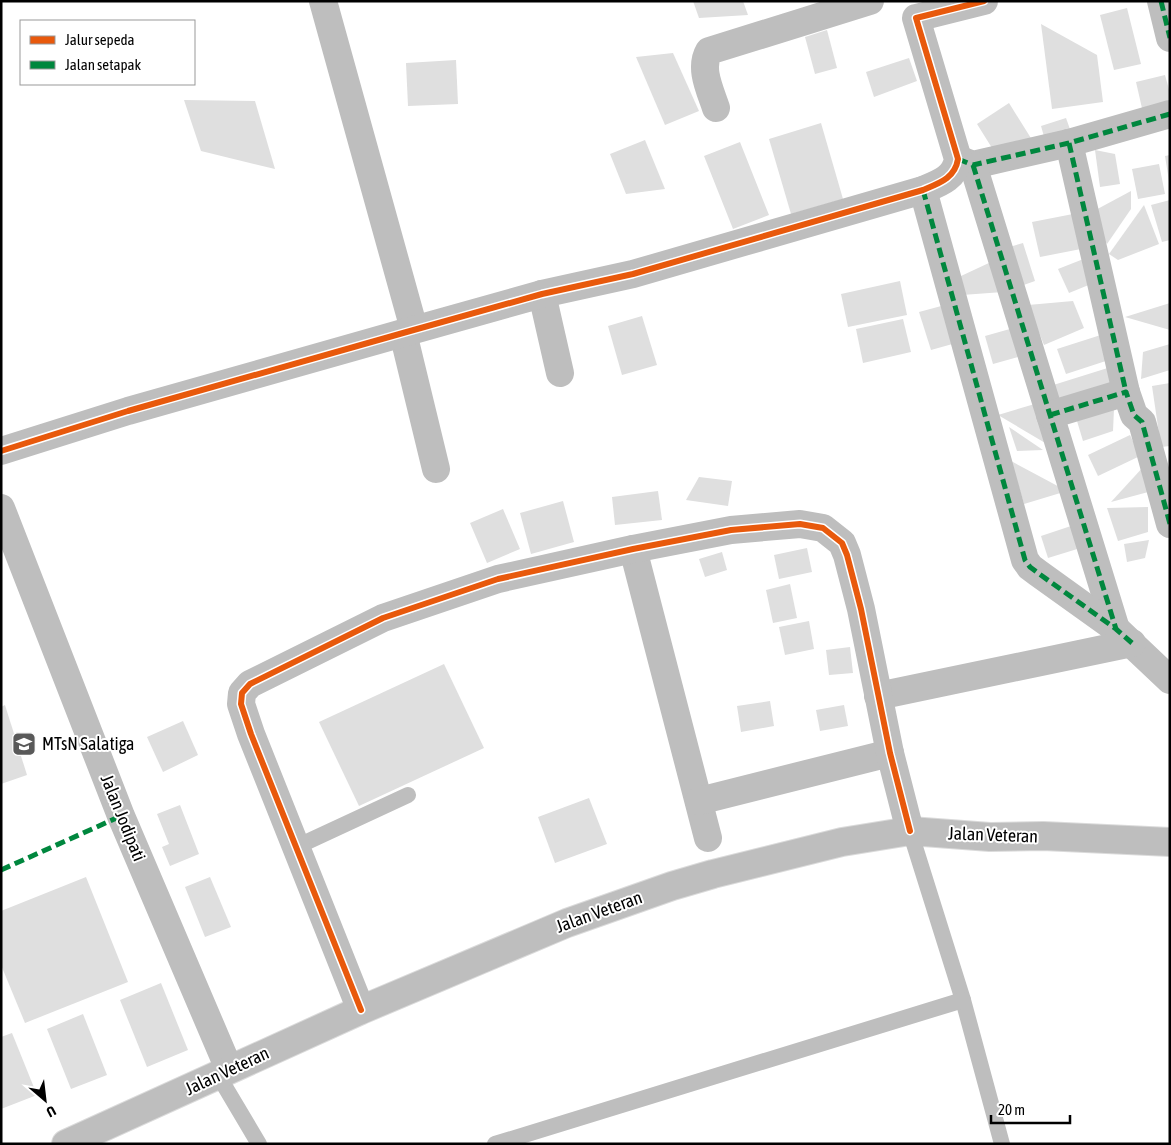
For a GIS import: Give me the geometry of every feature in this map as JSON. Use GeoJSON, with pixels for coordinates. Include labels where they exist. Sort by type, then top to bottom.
{"type":"FeatureCollection","features":[{"type":"Feature","properties":{"kind":"street"},"geometry":{"type":"LineString","coordinates":[[323,1],[408,331],[436,468]]}},
{"type":"Feature","properties":{"kind":"street"},"geometry":{"type":"LineString","coordinates":[[716,108],[704,68],[704,59],[709,51],[870,1]]}},
{"type":"Feature","properties":{"kind":"street"},"geometry":{"type":"LineString","coordinates":[[984,1],[912,9],[966,162],[1124,636]]}},
{"type":"Feature","properties":{"kind":"street"},"geometry":{"type":"LineString","coordinates":[[1161,1],[1170,38]]}},
{"type":"Feature","properties":{"kind":"street"},"geometry":{"type":"LineString","coordinates":[[1,451],[128,411],[408,331],[542,294],[633,274],[923,190],[950,177],[956,169],[966,162],[1069,143],[1170,114]]}},
{"type":"Feature","properties":{"kind":"street"},"geometry":{"type":"LineString","coordinates":[[1069,143],[1126,392],[1134,414],[1142,422],[1170,524]]}},
{"type":"Feature","properties":{"kind":"street"},"geometry":{"type":"LineString","coordinates":[[923,190],[1025,560],[1030,567],[1124,636],[1170,680]]}},
{"type":"Feature","properties":{"kind":"street"},"geometry":{"type":"LineString","coordinates":[[542,294],[560,373]]}},
{"type":"Feature","properties":{"kind":"street"},"geometry":{"type":"LineString","coordinates":[[1050,415],[1126,392]]}},
{"type":"Feature","properties":{"kind":"street","name":"Jalan Jodipati"},"geometry":{"type":"LineString","coordinates":[[1,508],[121,816],[224,1072]]}},
{"type":"Feature","properties":{"kind":"street"},"geometry":{"type":"LineString","coordinates":[[361,1010],[251,734],[241,704],[242,693],[250,684],[383,618],[498,579],[633,549],[731,530],[800,524],[823,528],[842,543],[847,555],[861,610],[890,753],[910,831]]}},
{"type":"Feature","properties":{"kind":"street"},"geometry":{"type":"LineString","coordinates":[[633,549],[708,838]]}},
{"type":"Feature","properties":{"kind":"street"},"geometry":{"type":"LineString","coordinates":[[878,696],[1124,636]]}},
{"type":"Feature","properties":{"kind":"street"},"geometry":{"type":"LineString","coordinates":[[699,801],[890,753]]}},
{"type":"Feature","properties":{"kind":"street","name":"Jalan Veteran"},"geometry":{"type":"LineString","coordinates":[[66,1144],[361,1010],[567,923],[672,886],[842,842],[910,831],[990,837],[1043,836],[1170,842]]}},
{"type":"Feature","properties":{"kind":"lane"},"geometry":{"type":"LineString","coordinates":[[296,847],[408,796]]}},
{"type":"Feature","properties":{"kind":"lane"},"geometry":{"type":"LineString","coordinates":[[910,831],[963,1000],[1002,1144]]}},
{"type":"Feature","properties":{"kind":"lane"},"geometry":{"type":"LineString","coordinates":[[495,1144],[963,1000]]}},
{"type":"Feature","properties":{"kind":"lane"},"geometry":{"type":"LineString","coordinates":[[224,1072],[259,1144]]}},
{"type":"Feature","properties":{"kind":"building"},"geometry":{"type":"Polygon","coordinates":[[[693,1],[743,1],[748,15],[699,18],[693,1]]]}},
{"type":"Feature","properties":{"kind":"building"},"geometry":{"type":"Polygon","coordinates":[[[1127,8],[1141,64],[1114,70],[1100,15],[1127,8]]]}},
{"type":"Feature","properties":{"kind":"building"},"geometry":{"type":"Polygon","coordinates":[[[1041,24],[1097,55],[1103,102],[1052,109],[1041,24]]]}},
{"type":"Feature","properties":{"kind":"building"},"geometry":{"type":"Polygon","coordinates":[[[827,30],[837,68],[815,74],[805,37],[827,30]]]}},
{"type":"Feature","properties":{"kind":"building"},"geometry":{"type":"Polygon","coordinates":[[[673,53],[699,111],[665,125],[636,57],[673,53]]]}},
{"type":"Feature","properties":{"kind":"building"},"geometry":{"type":"Polygon","coordinates":[[[909,58],[917,81],[874,97],[866,72],[909,58]]]}},
{"type":"Feature","properties":{"kind":"building"},"geometry":{"type":"Polygon","coordinates":[[[456,60],[458,104],[408,106],[406,63],[456,60]]]}},
{"type":"Feature","properties":{"kind":"building"},"geometry":{"type":"Polygon","coordinates":[[[1165,75],[1170,93],[1170,110],[1144,117],[1136,82],[1165,75]]]}},
{"type":"Feature","properties":{"kind":"building"},"geometry":{"type":"Polygon","coordinates":[[[184,100],[255,101],[275,169],[201,151],[184,100]]]}},
{"type":"Feature","properties":{"kind":"building"},"geometry":{"type":"Polygon","coordinates":[[[1009,103],[1034,143],[992,148],[977,124],[1009,103]]]}},
{"type":"Feature","properties":{"kind":"building"},"geometry":{"type":"Polygon","coordinates":[[[1066,118],[1071,132],[1045,140],[1041,126],[1066,118]]]}},
{"type":"Feature","properties":{"kind":"building"},"geometry":{"type":"Polygon","coordinates":[[[821,123],[843,199],[791,214],[769,139],[821,123]]]}},
{"type":"Feature","properties":{"kind":"building"},"geometry":{"type":"Polygon","coordinates":[[[645,140],[665,189],[626,194],[610,154],[645,140]]]}},
{"type":"Feature","properties":{"kind":"building"},"geometry":{"type":"Polygon","coordinates":[[[740,142],[769,215],[733,229],[704,156],[740,142]]]}},
{"type":"Feature","properties":{"kind":"building"},"geometry":{"type":"Polygon","coordinates":[[[1095,150],[1115,154],[1120,184],[1100,187],[1095,150]]]}},
{"type":"Feature","properties":{"kind":"building"},"geometry":{"type":"Polygon","coordinates":[[[1170,155],[1170,181],[1169,181],[1165,156],[1170,155]]]}},
{"type":"Feature","properties":{"kind":"building"},"geometry":{"type":"Polygon","coordinates":[[[1159,164],[1165,194],[1138,199],[1132,169],[1159,164]]]}},
{"type":"Feature","properties":{"kind":"building"},"geometry":{"type":"Polygon","coordinates":[[[1131,191],[1131,209],[1107,244],[1090,213],[1131,191]]]}},
{"type":"Feature","properties":{"kind":"building"},"geometry":{"type":"Polygon","coordinates":[[[1170,200],[1170,240],[1162,242],[1151,205],[1170,200]]]}},
{"type":"Feature","properties":{"kind":"building"},"geometry":{"type":"Polygon","coordinates":[[[1144,205],[1159,244],[1118,260],[1109,254],[1144,205]]]}},
{"type":"Feature","properties":{"kind":"building"},"geometry":{"type":"Polygon","coordinates":[[[1073,214],[1081,249],[1040,257],[1032,222],[1073,214]]]}},
{"type":"Feature","properties":{"kind":"building"},"geometry":{"type":"Polygon","coordinates":[[[1023,243],[1035,281],[1018,287],[1006,248],[1023,243]]]}},
{"type":"Feature","properties":{"kind":"building"},"geometry":{"type":"Polygon","coordinates":[[[1086,258],[1096,282],[1069,293],[1058,269],[1086,258]]]}},
{"type":"Feature","properties":{"kind":"building"},"geometry":{"type":"Polygon","coordinates":[[[991,262],[1003,292],[962,295],[961,276],[991,262]]]}},
{"type":"Feature","properties":{"kind":"building"},"geometry":{"type":"Polygon","coordinates":[[[900,281],[907,315],[848,327],[841,294],[900,281]]]}},
{"type":"Feature","properties":{"kind":"building"},"geometry":{"type":"Polygon","coordinates":[[[1073,301],[1084,328],[1044,345],[1028,305],[1073,301]]]}},
{"type":"Feature","properties":{"kind":"building"},"geometry":{"type":"Polygon","coordinates":[[[1170,303],[1170,330],[1125,317],[1170,303]]]}},
{"type":"Feature","properties":{"kind":"building"},"geometry":{"type":"Polygon","coordinates":[[[945,305],[956,343],[931,350],[919,312],[945,305]]]}},
{"type":"Feature","properties":{"kind":"building"},"geometry":{"type":"Polygon","coordinates":[[[642,316],[657,365],[622,375],[608,326],[642,316]]]}},
{"type":"Feature","properties":{"kind":"building"},"geometry":{"type":"Polygon","coordinates":[[[903,319],[911,352],[863,363],[856,329],[903,319]]]}},
{"type":"Feature","properties":{"kind":"building"},"geometry":{"type":"Polygon","coordinates":[[[1017,327],[1025,355],[993,364],[985,336],[1017,327]]]}},
{"type":"Feature","properties":{"kind":"building"},"geometry":{"type":"Polygon","coordinates":[[[1107,333],[1115,358],[1066,374],[1057,349],[1107,333]]]}},
{"type":"Feature","properties":{"kind":"building"},"geometry":{"type":"Polygon","coordinates":[[[1170,344],[1170,370],[1141,379],[1143,352],[1170,344]]]}},
{"type":"Feature","properties":{"kind":"building"},"geometry":{"type":"Polygon","coordinates":[[[1114,366],[1121,389],[1054,410],[1047,387],[1114,366]]]}},
{"type":"Feature","properties":{"kind":"building"},"geometry":{"type":"Polygon","coordinates":[[[1170,383],[1170,446],[1161,447],[1152,386],[1170,383]]]}},
{"type":"Feature","properties":{"kind":"building"},"geometry":{"type":"Polygon","coordinates":[[[1038,403],[1052,447],[998,415],[1038,403]]]}},
{"type":"Feature","properties":{"kind":"building"},"geometry":{"type":"Polygon","coordinates":[[[1114,409],[1113,431],[1083,441],[1077,421],[1114,409]]]}},
{"type":"Feature","properties":{"kind":"building"},"geometry":{"type":"Polygon","coordinates":[[[1009,427],[1043,450],[1017,451],[1009,427]]]}},
{"type":"Feature","properties":{"kind":"building"},"geometry":{"type":"Polygon","coordinates":[[[1130,435],[1140,456],[1098,476],[1088,455],[1130,435]]]}},
{"type":"Feature","properties":{"kind":"building"},"geometry":{"type":"Polygon","coordinates":[[[1011,461],[1067,491],[1024,504],[1011,461]]]}},
{"type":"Feature","properties":{"kind":"building"},"geometry":{"type":"Polygon","coordinates":[[[1145,465],[1152,491],[1111,502],[1145,465]]]}},
{"type":"Feature","properties":{"kind":"building"},"geometry":{"type":"Polygon","coordinates":[[[699,477],[732,481],[728,506],[686,500],[699,477]]]}},
{"type":"Feature","properties":{"kind":"building"},"geometry":{"type":"Polygon","coordinates":[[[658,491],[662,520],[615,525],[612,497],[658,491]]]}},
{"type":"Feature","properties":{"kind":"building"},"geometry":{"type":"Polygon","coordinates":[[[563,501],[574,542],[531,554],[520,513],[563,501]]]}},
{"type":"Feature","properties":{"kind":"building"},"geometry":{"type":"Polygon","coordinates":[[[1148,507],[1148,532],[1118,541],[1107,508],[1148,507]]]}},
{"type":"Feature","properties":{"kind":"building"},"geometry":{"type":"Polygon","coordinates":[[[503,509],[520,549],[487,563],[470,523],[503,509]]]}},
{"type":"Feature","properties":{"kind":"building"},"geometry":{"type":"Polygon","coordinates":[[[1080,523],[1087,546],[1048,558],[1041,536],[1080,523]]]}},
{"type":"Feature","properties":{"kind":"building"},"geometry":{"type":"Polygon","coordinates":[[[1149,540],[1145,558],[1127,562],[1124,544],[1149,540]]]}},
{"type":"Feature","properties":{"kind":"building"},"geometry":{"type":"Polygon","coordinates":[[[807,548],[812,572],[779,579],[774,555],[807,548]]]}},
{"type":"Feature","properties":{"kind":"building"},"geometry":{"type":"Polygon","coordinates":[[[722,552],[727,570],[705,577],[699,559],[722,552]]]}},
{"type":"Feature","properties":{"kind":"building"},"geometry":{"type":"Polygon","coordinates":[[[790,584],[797,618],[773,623],[766,590],[790,584]]]}},
{"type":"Feature","properties":{"kind":"building"},"geometry":{"type":"Polygon","coordinates":[[[809,621],[814,649],[785,655],[779,627],[809,621]]]}},
{"type":"Feature","properties":{"kind":"building"},"geometry":{"type":"Polygon","coordinates":[[[850,647],[853,673],[829,675],[826,650],[850,647]]]}},
{"type":"Feature","properties":{"kind":"building"},"geometry":{"type":"Polygon","coordinates":[[[444,664],[484,748],[359,806],[319,722],[444,664]]]}},
{"type":"Feature","properties":{"kind":"building"},"geometry":{"type":"Polygon","coordinates":[[[770,701],[774,726],[741,732],[737,706],[770,701]]]}},
{"type":"Feature","properties":{"kind":"building"},"geometry":{"type":"Polygon","coordinates":[[[5,705],[27,775],[1,784],[1,707],[5,705]]]}},
{"type":"Feature","properties":{"kind":"building"},"geometry":{"type":"Polygon","coordinates":[[[844,705],[848,726],[820,731],[816,710],[844,705]]]}},
{"type":"Feature","properties":{"kind":"building"},"geometry":{"type":"Polygon","coordinates":[[[183,721],[198,755],[163,772],[147,737],[183,721]]]}},
{"type":"Feature","properties":{"kind":"building"},"geometry":{"type":"Polygon","coordinates":[[[589,798],[607,844],[555,863],[538,817],[589,798]]]}},
{"type":"Feature","properties":{"kind":"building"},"geometry":{"type":"Polygon","coordinates":[[[180,805],[199,854],[170,866],[162,847],[169,844],[157,814],[180,805]]]}},
{"type":"Feature","properties":{"kind":"building"},"geometry":{"type":"Polygon","coordinates":[[[86,877],[128,982],[25,1023],[1,965],[1,911],[86,877]]]}},
{"type":"Feature","properties":{"kind":"building"},"geometry":{"type":"Polygon","coordinates":[[[210,877],[231,927],[205,937],[185,887],[210,877]]]}},
{"type":"Feature","properties":{"kind":"building"},"geometry":{"type":"Polygon","coordinates":[[[161,983],[188,1050],[147,1067],[120,1000],[161,983]]]}},
{"type":"Feature","properties":{"kind":"building"},"geometry":{"type":"Polygon","coordinates":[[[83,1014],[107,1075],[71,1089],[47,1029],[83,1014]]]}},
{"type":"Feature","properties":{"kind":"building"},"geometry":{"type":"Polygon","coordinates":[[[12,1033],[37,1095],[1,1109],[1,1037],[12,1033]]]}},
{"type":"Feature","properties":{"kind":"marked path"},"geometry":{"type":"LineString","coordinates":[[1161,1],[1170,38]]}},
{"type":"Feature","properties":{"kind":"marked path"},"geometry":{"type":"LineString","coordinates":[[958,159],[973,165],[1069,143],[1170,114]]}},
{"type":"Feature","properties":{"kind":"marked path"},"geometry":{"type":"LineString","coordinates":[[1069,143],[1126,392]]}},
{"type":"Feature","properties":{"kind":"marked path"},"geometry":{"type":"LineString","coordinates":[[973,165],[1116,629]]}},
{"type":"Feature","properties":{"kind":"marked path"},"geometry":{"type":"LineString","coordinates":[[923,190],[1025,560],[1030,567],[1116,629],[1132,643]]}},
{"type":"Feature","properties":{"kind":"marked path"},"geometry":{"type":"LineString","coordinates":[[1050,415],[1126,392],[1134,415],[1142,422],[1170,524]]}},
{"type":"Feature","properties":{"kind":"marked path"},"geometry":{"type":"LineString","coordinates":[[1,870],[121,816]]}},
{"type":"Feature","properties":{"kind":"cycle path"},"geometry":{"type":"LineString","coordinates":[[1,451],[128,411],[542,294],[633,274],[935,185],[946,179],[954,171],[958,159],[916,18],[984,1]]}},
{"type":"Feature","properties":{"kind":"cycle path"},"geometry":{"type":"LineString","coordinates":[[361,1010],[251,734],[241,704],[242,693],[250,684],[383,618],[498,579],[633,549],[731,530],[800,524],[823,528],[842,543],[847,555],[861,609],[890,753],[910,831]]}},
{"type":"Feature","properties":{"kind":"place","name":"MTsN Salatiga"},"geometry":{"type":"Point","coordinates":[24,744]}}]}
